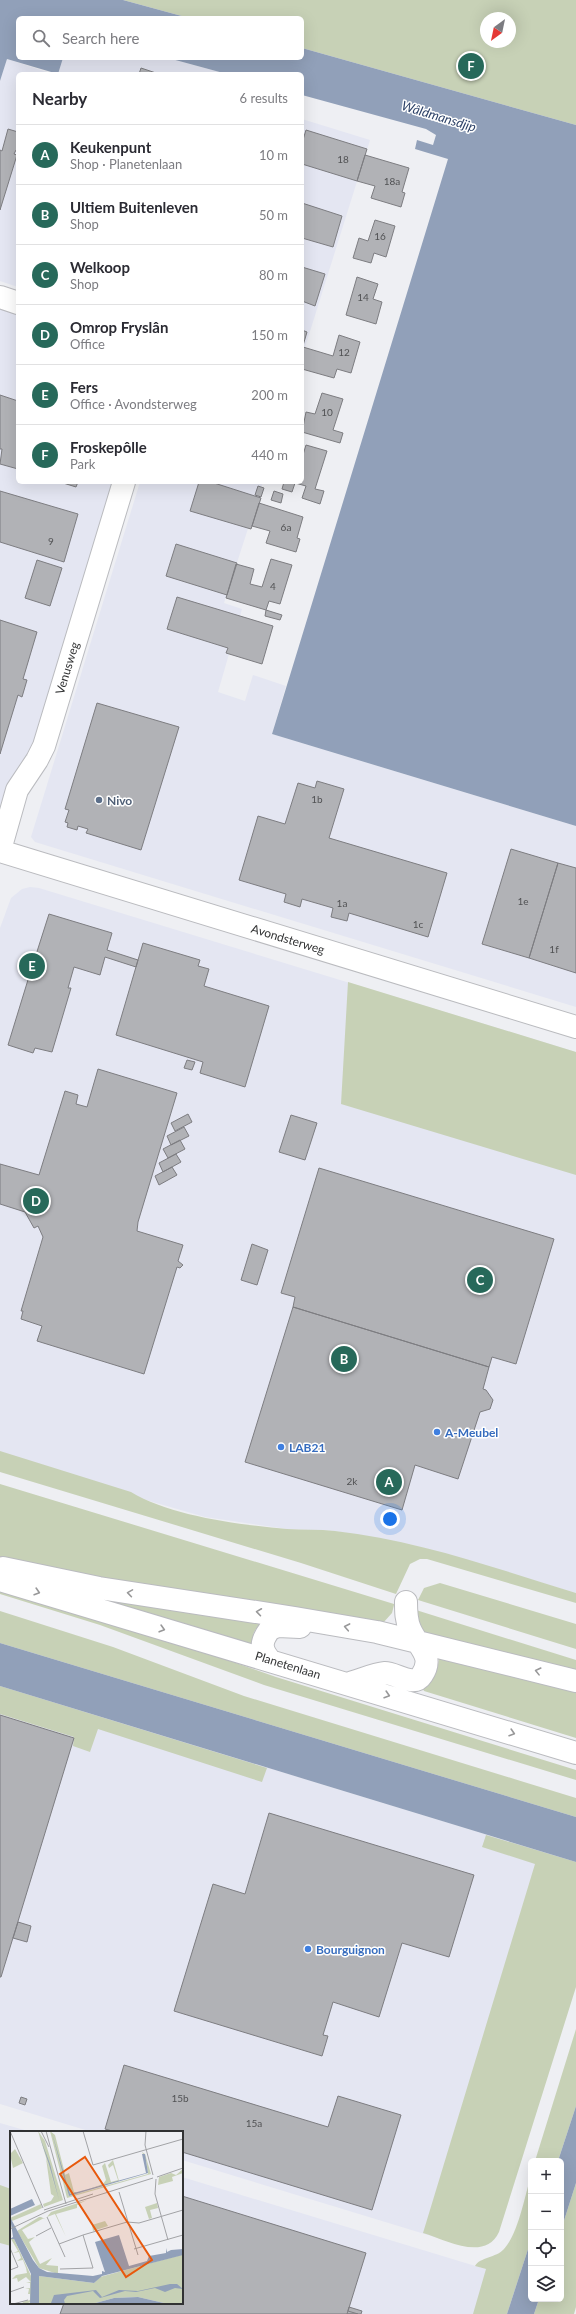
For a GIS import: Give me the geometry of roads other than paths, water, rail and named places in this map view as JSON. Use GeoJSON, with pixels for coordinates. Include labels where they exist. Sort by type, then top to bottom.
{"type":"FeatureCollection","features":[{"type":"Feature","properties":{"kind":"main road"},"geometry":{"type":"LineString","coordinates":[[0,297],[16,301]]}},
{"type":"Feature","properties":{"kind":"main road","name":"Venusweg"},"geometry":{"type":"LineString","coordinates":[[0,851],[17,790],[37,760],[44,746],[123,484]]}},
{"type":"Feature","properties":{"kind":"main road","name":"Avondsterweg"},"geometry":{"type":"LineString","coordinates":[[0,851],[576,1027]]}},
{"type":"Feature","properties":{"kind":"main road"},"geometry":{"type":"LineString","coordinates":[[0,1567],[99,1588],[325,1622],[377,1632],[576,1681]]}},
{"type":"Feature","properties":{"kind":"main road","name":"Planetenlaan"},"geometry":{"type":"LineString","coordinates":[[0,1580],[269,1659],[576,1753]]}},
{"type":"Feature","properties":{"kind":"main road"},"geometry":{"type":"LineString","coordinates":[[350,1684],[386,1673],[410,1680],[420,1678],[427,1666],[426,1653],[416,1642],[406,1618],[406,1602],[389,1628],[377,1632]]}},
{"type":"Feature","properties":{"kind":"main road"},"geometry":{"type":"LineString","coordinates":[[269,1659],[263,1651],[262,1644],[270,1629],[278,1626],[294,1628],[325,1622]]}},
{"type":"Feature","properties":{"kind":"water"},"geometry":{"type":"Polygon","coordinates":[[[0,0],[123,0],[182,16],[16,16],[16,60],[62,60],[59,72],[51,72],[7,59],[0,81],[0,0]]]}},
{"type":"Feature","properties":{"kind":"water","name":"Wâldmansdjip"},"geometry":{"type":"Polygon","coordinates":[[[304,49],[576,125],[576,826],[272,734],[448,159],[415,149],[417,140],[433,145],[436,135],[426,129],[304,96],[304,72],[220,72],[175,60],[304,60],[304,49]]]}},
{"type":"Feature","properties":{"kind":"water"},"geometry":{"type":"Polygon","coordinates":[[[0,1643],[576,1817],[576,1862],[0,1686],[0,1643]]]}},
{"type":"Feature","properties":{"kind":"water"},"geometry":{"type":"Polygon","coordinates":[[[576,2106],[576,2183],[564,2221],[564,2158],[559,2158],[576,2106]]]}},
{"type":"Feature","properties":{"kind":"water"},"geometry":{"type":"Polygon","coordinates":[[[528,2249],[528,2302],[538,2302],[534,2314],[507,2314],[528,2249]]]}},
{"type":"Feature","properties":{"kind":"place","name":"Froskepôlle"},"geometry":{"type":"Point","coordinates":[471,66]}},
{"type":"Feature","properties":{"kind":"place","name":"Nivo"},"geometry":{"type":"Point","coordinates":[99,800]}},
{"type":"Feature","properties":{"kind":"place","name":"Fers"},"geometry":{"type":"Point","coordinates":[32,966]}},
{"type":"Feature","properties":{"kind":"place","name":"Omrop Fryslân"},"geometry":{"type":"Point","coordinates":[36,1201]}},
{"type":"Feature","properties":{"kind":"place","name":"Welkoop"},"geometry":{"type":"Point","coordinates":[480,1280]}},
{"type":"Feature","properties":{"kind":"place","name":"Ultiem Buitenleven"},"geometry":{"type":"Point","coordinates":[344,1359]}},
{"type":"Feature","properties":{"kind":"place","name":"A-Meubel"},"geometry":{"type":"Point","coordinates":[437,1432]}},
{"type":"Feature","properties":{"kind":"place","name":"LAB21"},"geometry":{"type":"Point","coordinates":[281,1447]}},
{"type":"Feature","properties":{"kind":"place","name":"Keukenpunt"},"geometry":{"type":"Point","coordinates":[389,1482]}},
{"type":"Feature","properties":{"kind":"place","name":"Bourguignon"},"geometry":{"type":"Point","coordinates":[308,1949]}}]}
